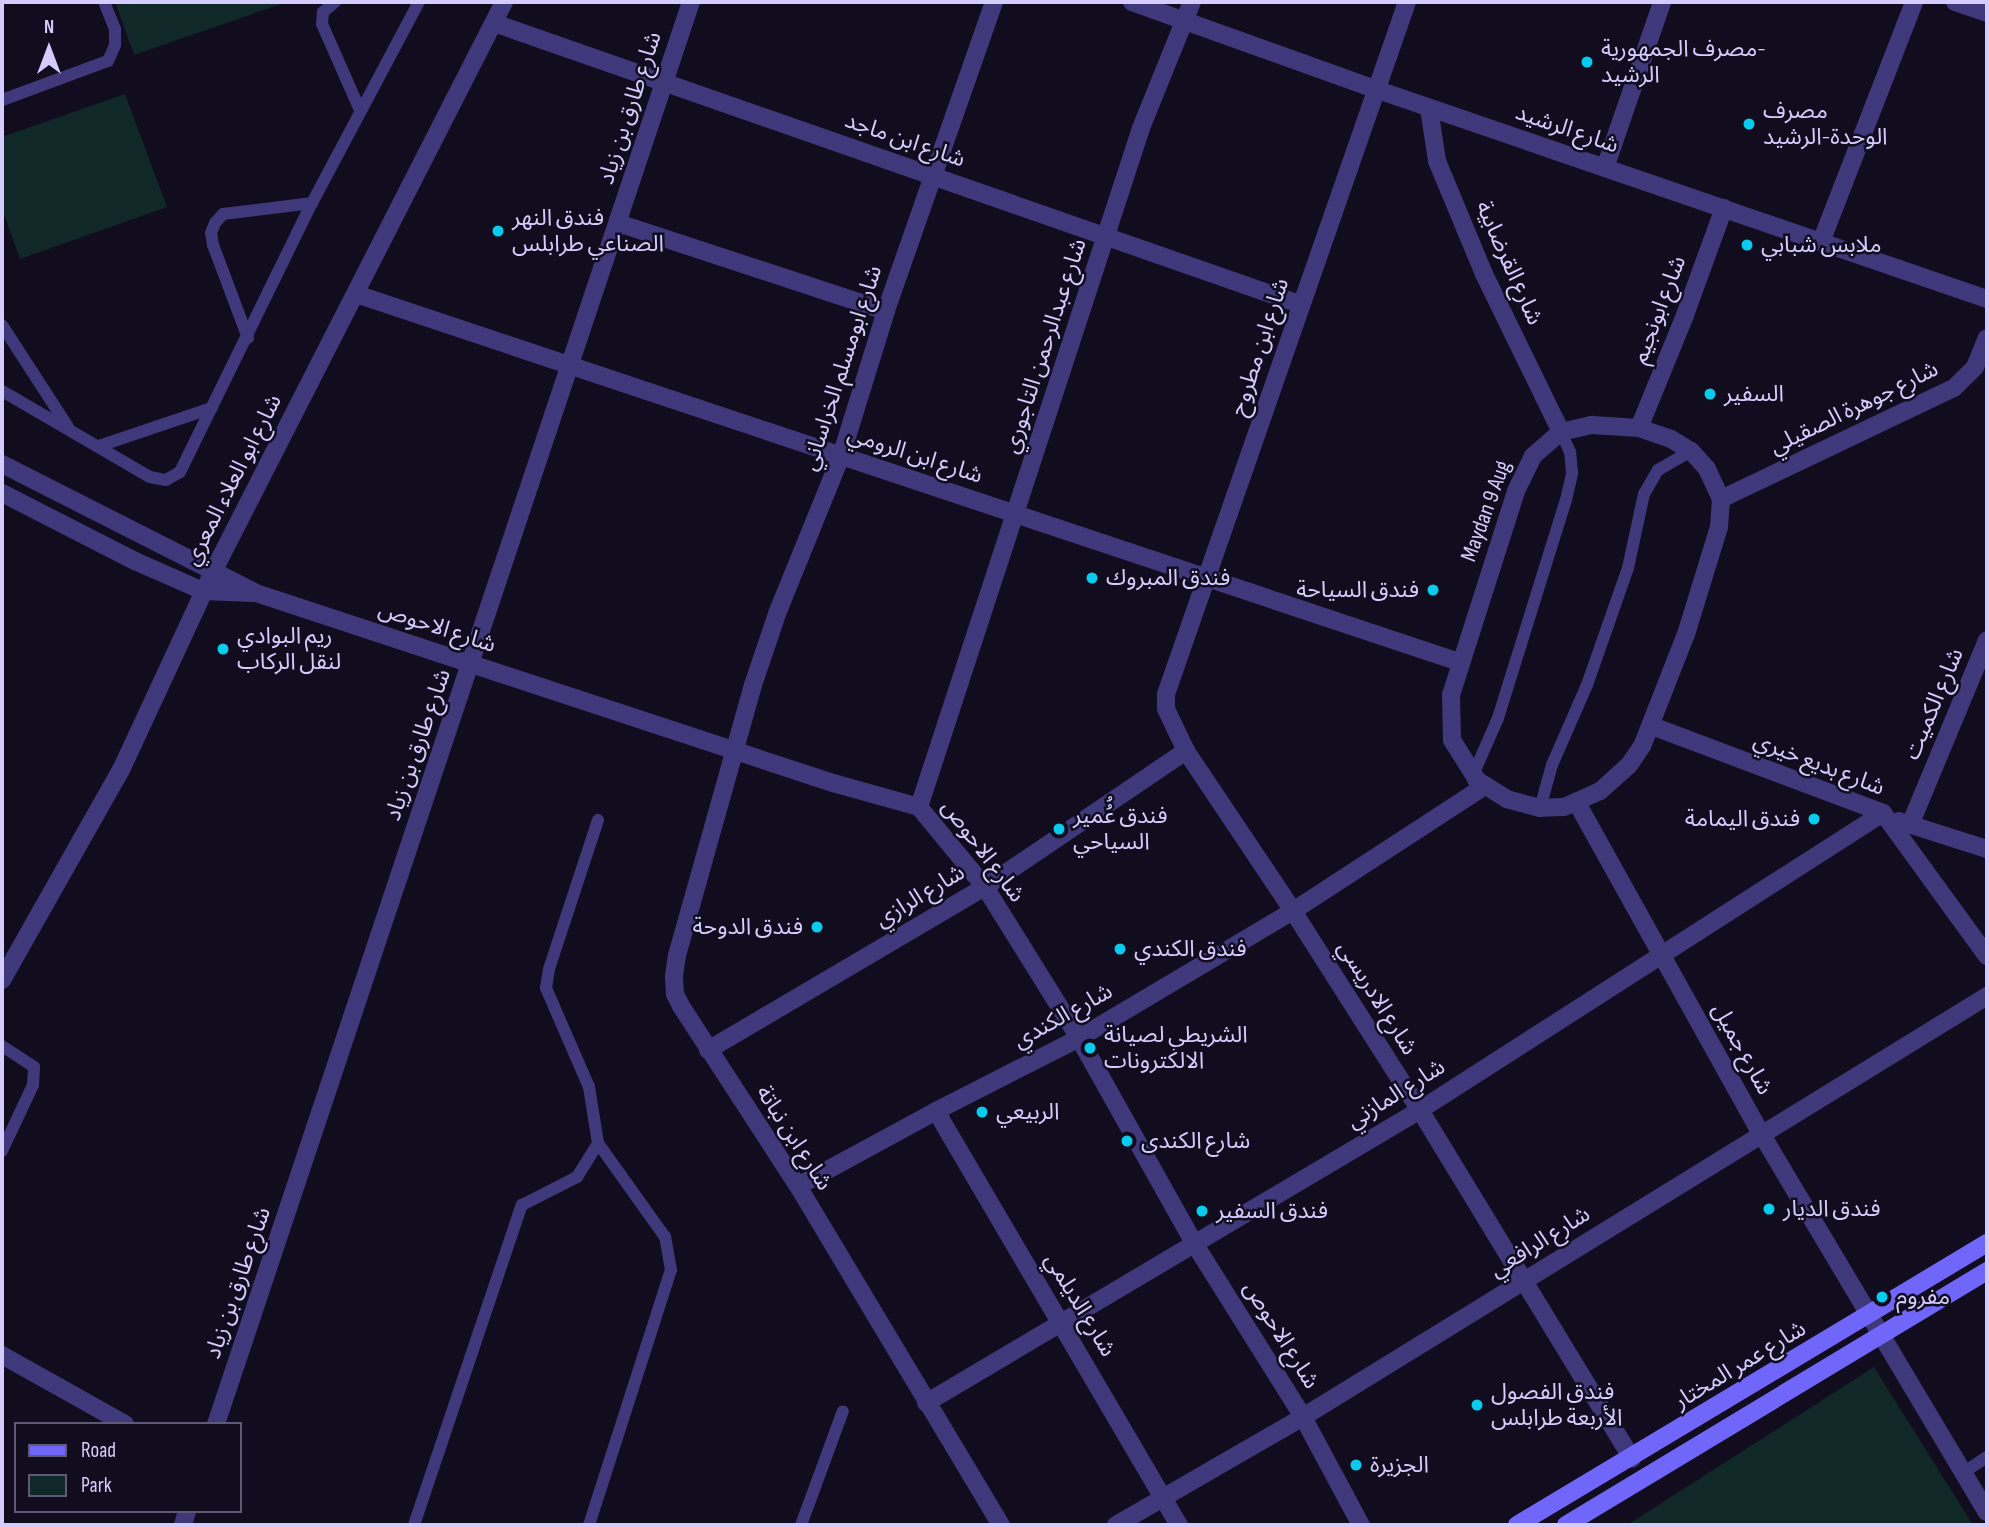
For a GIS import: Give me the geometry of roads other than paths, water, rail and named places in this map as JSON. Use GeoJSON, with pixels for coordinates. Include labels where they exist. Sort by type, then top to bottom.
{"type":"FeatureCollection","features":[{"type":"Feature","properties":{"kind":"main road","name":"شارع عمر المختار"},"geometry":{"type":"LineString","coordinates":[[1517,1525],[1632,1459],[1987,1243]]}},
{"type":"Feature","properties":{"kind":"main road","name":"شارع عمر المختار"},"geometry":{"type":"LineString","coordinates":[[1566,1525],[1987,1271]]}},
{"type":"Feature","properties":{"kind":"street","name":"شارع ابو العلاء المعري"},"geometry":{"type":"LineString","coordinates":[[2,979],[121,771],[203,591],[504,2]]}},
{"type":"Feature","properties":{"kind":"street","name":"شارع طارق بن زياد"},"geometry":{"type":"LineString","coordinates":[[217,1422],[691,2]]}},
{"type":"Feature","properties":{"kind":"street","name":"شارع ابومسلم الخراساني"},"geometry":{"type":"LineString","coordinates":[[736,750],[776,614],[841,456],[886,311],[994,2]]}},
{"type":"Feature","properties":{"kind":"street","name":"شارع الرشيد"},"geometry":{"type":"LineString","coordinates":[[1132,2],[1429,108],[1987,299]]}},
{"type":"Feature","properties":{"kind":"street","name":"شارع عبدالرحمن التاجوري"},"geometry":{"type":"LineString","coordinates":[[919,807],[1141,128],[1192,2]]}},
{"type":"Feature","properties":{"kind":"street","name":"شارع ابن مطروح"},"geometry":{"type":"LineString","coordinates":[[1166,709],[1166,694],[1209,579],[1299,304],[1406,2]]}},
{"type":"Feature","properties":{"kind":"street"},"geometry":{"type":"LineString","coordinates":[[1605,168],[1662,2]]}},
{"type":"Feature","properties":{"kind":"street"},"geometry":{"type":"LineString","coordinates":[[1821,242],[1914,2]]}},
{"type":"Feature","properties":{"kind":"street"},"geometry":{"type":"LineString","coordinates":[[1955,2],[1987,13]]}},
{"type":"Feature","properties":{"kind":"street","name":"شارع ابن ماجد"},"geometry":{"type":"LineString","coordinates":[[494,23],[1299,304]]}},
{"type":"Feature","properties":{"kind":"street","name":"شارع القرضابية"},"geometry":{"type":"LineString","coordinates":[[1429,108],[1437,161],[1484,274],[1561,432]]}},
{"type":"Feature","properties":{"kind":"street","name":"شارع ابونجيم"},"geometry":{"type":"LineString","coordinates":[[1639,428],[1685,316],[1724,208]]}},
{"type":"Feature","properties":{"kind":"street"},"geometry":{"type":"LineString","coordinates":[[618,223],[886,311]]}},
{"type":"Feature","properties":{"kind":"street","name":"شارع ابن الرومي"},"geometry":{"type":"LineString","coordinates":[[356,294],[1459,662]]}},
{"type":"Feature","properties":{"kind":"street","name":"شارع جوهرة الصقيلي"},"geometry":{"type":"LineString","coordinates":[[1721,499],[1954,388],[1975,367],[1987,338]]}},
{"type":"Feature","properties":{"kind":"street","name":"Maydan 9 Aug"},"geometry":{"type":"LineString","coordinates":[[1479,780],[1452,740],[1451,695],[1459,662],[1516,491],[1533,456],[1561,432],[1592,425],[1639,428],[1671,439],[1691,451],[1707,469],[1721,499]]}},
{"type":"Feature","properties":{"kind":"street"},"geometry":{"type":"LineString","coordinates":[[2,464],[95,514],[214,570],[256,593]]}},
{"type":"Feature","properties":{"kind":"street"},"geometry":{"type":"LineString","coordinates":[[2,493],[135,561],[203,591],[256,593]]}},
{"type":"Feature","properties":{"kind":"street"},"geometry":{"type":"LineString","coordinates":[[1479,780],[1507,799],[1540,808],[1577,803],[1600,791],[1629,765],[1652,726],[1714,550],[1720,527],[1721,499]]}},
{"type":"Feature","properties":{"kind":"street","name":"شارع الاحوص"},"geometry":{"type":"LineString","coordinates":[[256,593],[471,665],[919,807],[985,887],[1079,1038],[1194,1243],[1303,1417],[1361,1525]]}},
{"type":"Feature","properties":{"kind":"street","name":"شارع الكميت"},"geometry":{"type":"LineString","coordinates":[[1910,825],[1987,640]]}},
{"type":"Feature","properties":{"kind":"street","name":"شارع الادريسي"},"geometry":{"type":"LineString","coordinates":[[1166,709],[1186,751],[1293,911],[1420,1110],[1632,1459]]}},
{"type":"Feature","properties":{"kind":"street","name":"شارع بديع خيري"},"geometry":{"type":"LineString","coordinates":[[1652,726],[1885,815],[1987,956]]}},
{"type":"Feature","properties":{"kind":"street","name":"شارع ابن نباتة"},"geometry":{"type":"LineString","coordinates":[[736,750],[677,955],[675,994],[708,1050],[798,1186],[1001,1525]]}},
{"type":"Feature","properties":{"kind":"street","name":"شارع الرازي"},"geometry":{"type":"LineString","coordinates":[[708,1050],[985,887],[1186,751]]}},
{"type":"Feature","properties":{"kind":"street","name":"شارع الكندي"},"geometry":{"type":"LineString","coordinates":[[798,1186],[1079,1038],[1293,911],[1479,780]]}},
{"type":"Feature","properties":{"kind":"street","name":"شارع جميل"},"geometry":{"type":"LineString","coordinates":[[1577,803],[1762,1135],[1987,1512]]}},
{"type":"Feature","properties":{"kind":"street"},"geometry":{"type":"LineString","coordinates":[[1885,815],[1987,849]]}},
{"type":"Feature","properties":{"kind":"street","name":"شارع المازني"},"geometry":{"type":"LineString","coordinates":[[926,1403],[1420,1110],[1661,954],[1885,815]]}},
{"type":"Feature","properties":{"kind":"street","name":"شارع الرافعي"},"geometry":{"type":"LineString","coordinates":[[1116,1525],[1303,1417],[1987,996]]}},
{"type":"Feature","properties":{"kind":"street","name":"شارع الديلمي"},"geometry":{"type":"LineString","coordinates":[[936,1111],[1062,1321],[1179,1525]]}},
{"type":"Feature","properties":{"kind":"street"},"geometry":{"type":"LineString","coordinates":[[2,1355],[121,1422]]}},
{"type":"Feature","properties":{"kind":"lane"},"geometry":{"type":"LineString","coordinates":[[2,100],[108,61],[115,45],[115,29],[104,2]]}},
{"type":"Feature","properties":{"kind":"lane"},"geometry":{"type":"LineString","coordinates":[[335,2],[323,12],[323,24],[360,110]]}},
{"type":"Feature","properties":{"kind":"lane"},"geometry":{"type":"LineString","coordinates":[[2,391],[150,477],[166,480],[180,472],[312,203],[419,2]]}},
{"type":"Feature","properties":{"kind":"lane"},"geometry":{"type":"LineString","coordinates":[[248,338],[213,245],[211,233],[215,223],[223,214],[312,203]]}},
{"type":"Feature","properties":{"kind":"lane"},"geometry":{"type":"LineString","coordinates":[[2,325],[69,428]]}},
{"type":"Feature","properties":{"kind":"lane"},"geometry":{"type":"LineString","coordinates":[[99,446],[212,408]]}},
{"type":"Feature","properties":{"kind":"lane"},"geometry":{"type":"LineString","coordinates":[[1479,780],[1566,500],[1572,473],[1570,452],[1561,432]]}},
{"type":"Feature","properties":{"kind":"lane"},"geometry":{"type":"LineString","coordinates":[[1540,808],[1552,765],[1587,685],[1628,568],[1644,494],[1658,470],[1691,451]]}},
{"type":"Feature","properties":{"kind":"lane"},"geometry":{"type":"LineString","coordinates":[[589,1525],[671,1270],[665,1237],[598,1143],[589,1087],[546,988],[549,969],[598,820]]}},
{"type":"Feature","properties":{"kind":"lane"},"geometry":{"type":"LineString","coordinates":[[2,1046],[34,1067],[33,1085],[2,1151]]}},
{"type":"Feature","properties":{"kind":"lane"},"geometry":{"type":"LineString","coordinates":[[414,1525],[522,1205],[577,1177],[598,1143]]}},
{"type":"Feature","properties":{"kind":"lane"},"geometry":{"type":"LineString","coordinates":[[801,1525],[843,1410]]}},
{"type":"Feature","properties":{"kind":"lane"},"geometry":{"type":"LineString","coordinates":[[1963,1473],[1987,1457]]}},
{"type":"Feature","properties":{"kind":"place","name":"مصرف الجمهورية- الرشيد"},"geometry":{"type":"Point","coordinates":[1587,62]}},
{"type":"Feature","properties":{"kind":"place","name":"مصرف الوحدة-الرشيد"},"geometry":{"type":"Point","coordinates":[1749,124]}},
{"type":"Feature","properties":{"kind":"place","name":"فندق النهر الصناعي طرابلس"},"geometry":{"type":"Point","coordinates":[498,231]}},
{"type":"Feature","properties":{"kind":"place","name":"ملابس شبابي"},"geometry":{"type":"Point","coordinates":[1747,245]}},
{"type":"Feature","properties":{"kind":"place","name":"السفير"},"geometry":{"type":"Point","coordinates":[1710,394]}},
{"type":"Feature","properties":{"kind":"place","name":"فندق المبروك"},"geometry":{"type":"Point","coordinates":[1092,578]}},
{"type":"Feature","properties":{"kind":"place","name":"فندق السياحة"},"geometry":{"type":"Point","coordinates":[1433,590]}},
{"type":"Feature","properties":{"kind":"place","name":"ريم البوادي لنقل الركاب"},"geometry":{"type":"Point","coordinates":[223,649]}},
{"type":"Feature","properties":{"kind":"place","name":"فندق اليمامة"},"geometry":{"type":"Point","coordinates":[1814,819]}},
{"type":"Feature","properties":{"kind":"place","name":"فندق عُُمير السياحي"},"geometry":{"type":"Point","coordinates":[1059,829]}},
{"type":"Feature","properties":{"kind":"place","name":"فندق الدوحة"},"geometry":{"type":"Point","coordinates":[817,927]}},
{"type":"Feature","properties":{"kind":"place","name":"فندق الكندي"},"geometry":{"type":"Point","coordinates":[1120,949]}},
{"type":"Feature","properties":{"kind":"place","name":"الشريطي لصيانة الالكترونات"},"geometry":{"type":"Point","coordinates":[1090,1048]}},
{"type":"Feature","properties":{"kind":"place","name":"الربيعي"},"geometry":{"type":"Point","coordinates":[982,1112]}},
{"type":"Feature","properties":{"kind":"place","name":"شارع الكندى"},"geometry":{"type":"Point","coordinates":[1127,1141]}},
{"type":"Feature","properties":{"kind":"place","name":"فندق الديار"},"geometry":{"type":"Point","coordinates":[1769,1209]}},
{"type":"Feature","properties":{"kind":"place","name":"فندق السفير"},"geometry":{"type":"Point","coordinates":[1202,1211]}},
{"type":"Feature","properties":{"kind":"place","name":"مفروم"},"geometry":{"type":"Point","coordinates":[1882,1297]}},
{"type":"Feature","properties":{"kind":"place","name":"فندق الفصول الأربعة طرابلس"},"geometry":{"type":"Point","coordinates":[1477,1405]}},
{"type":"Feature","properties":{"kind":"place","name":"الجزيرة"},"geometry":{"type":"Point","coordinates":[1356,1465]}}]}
